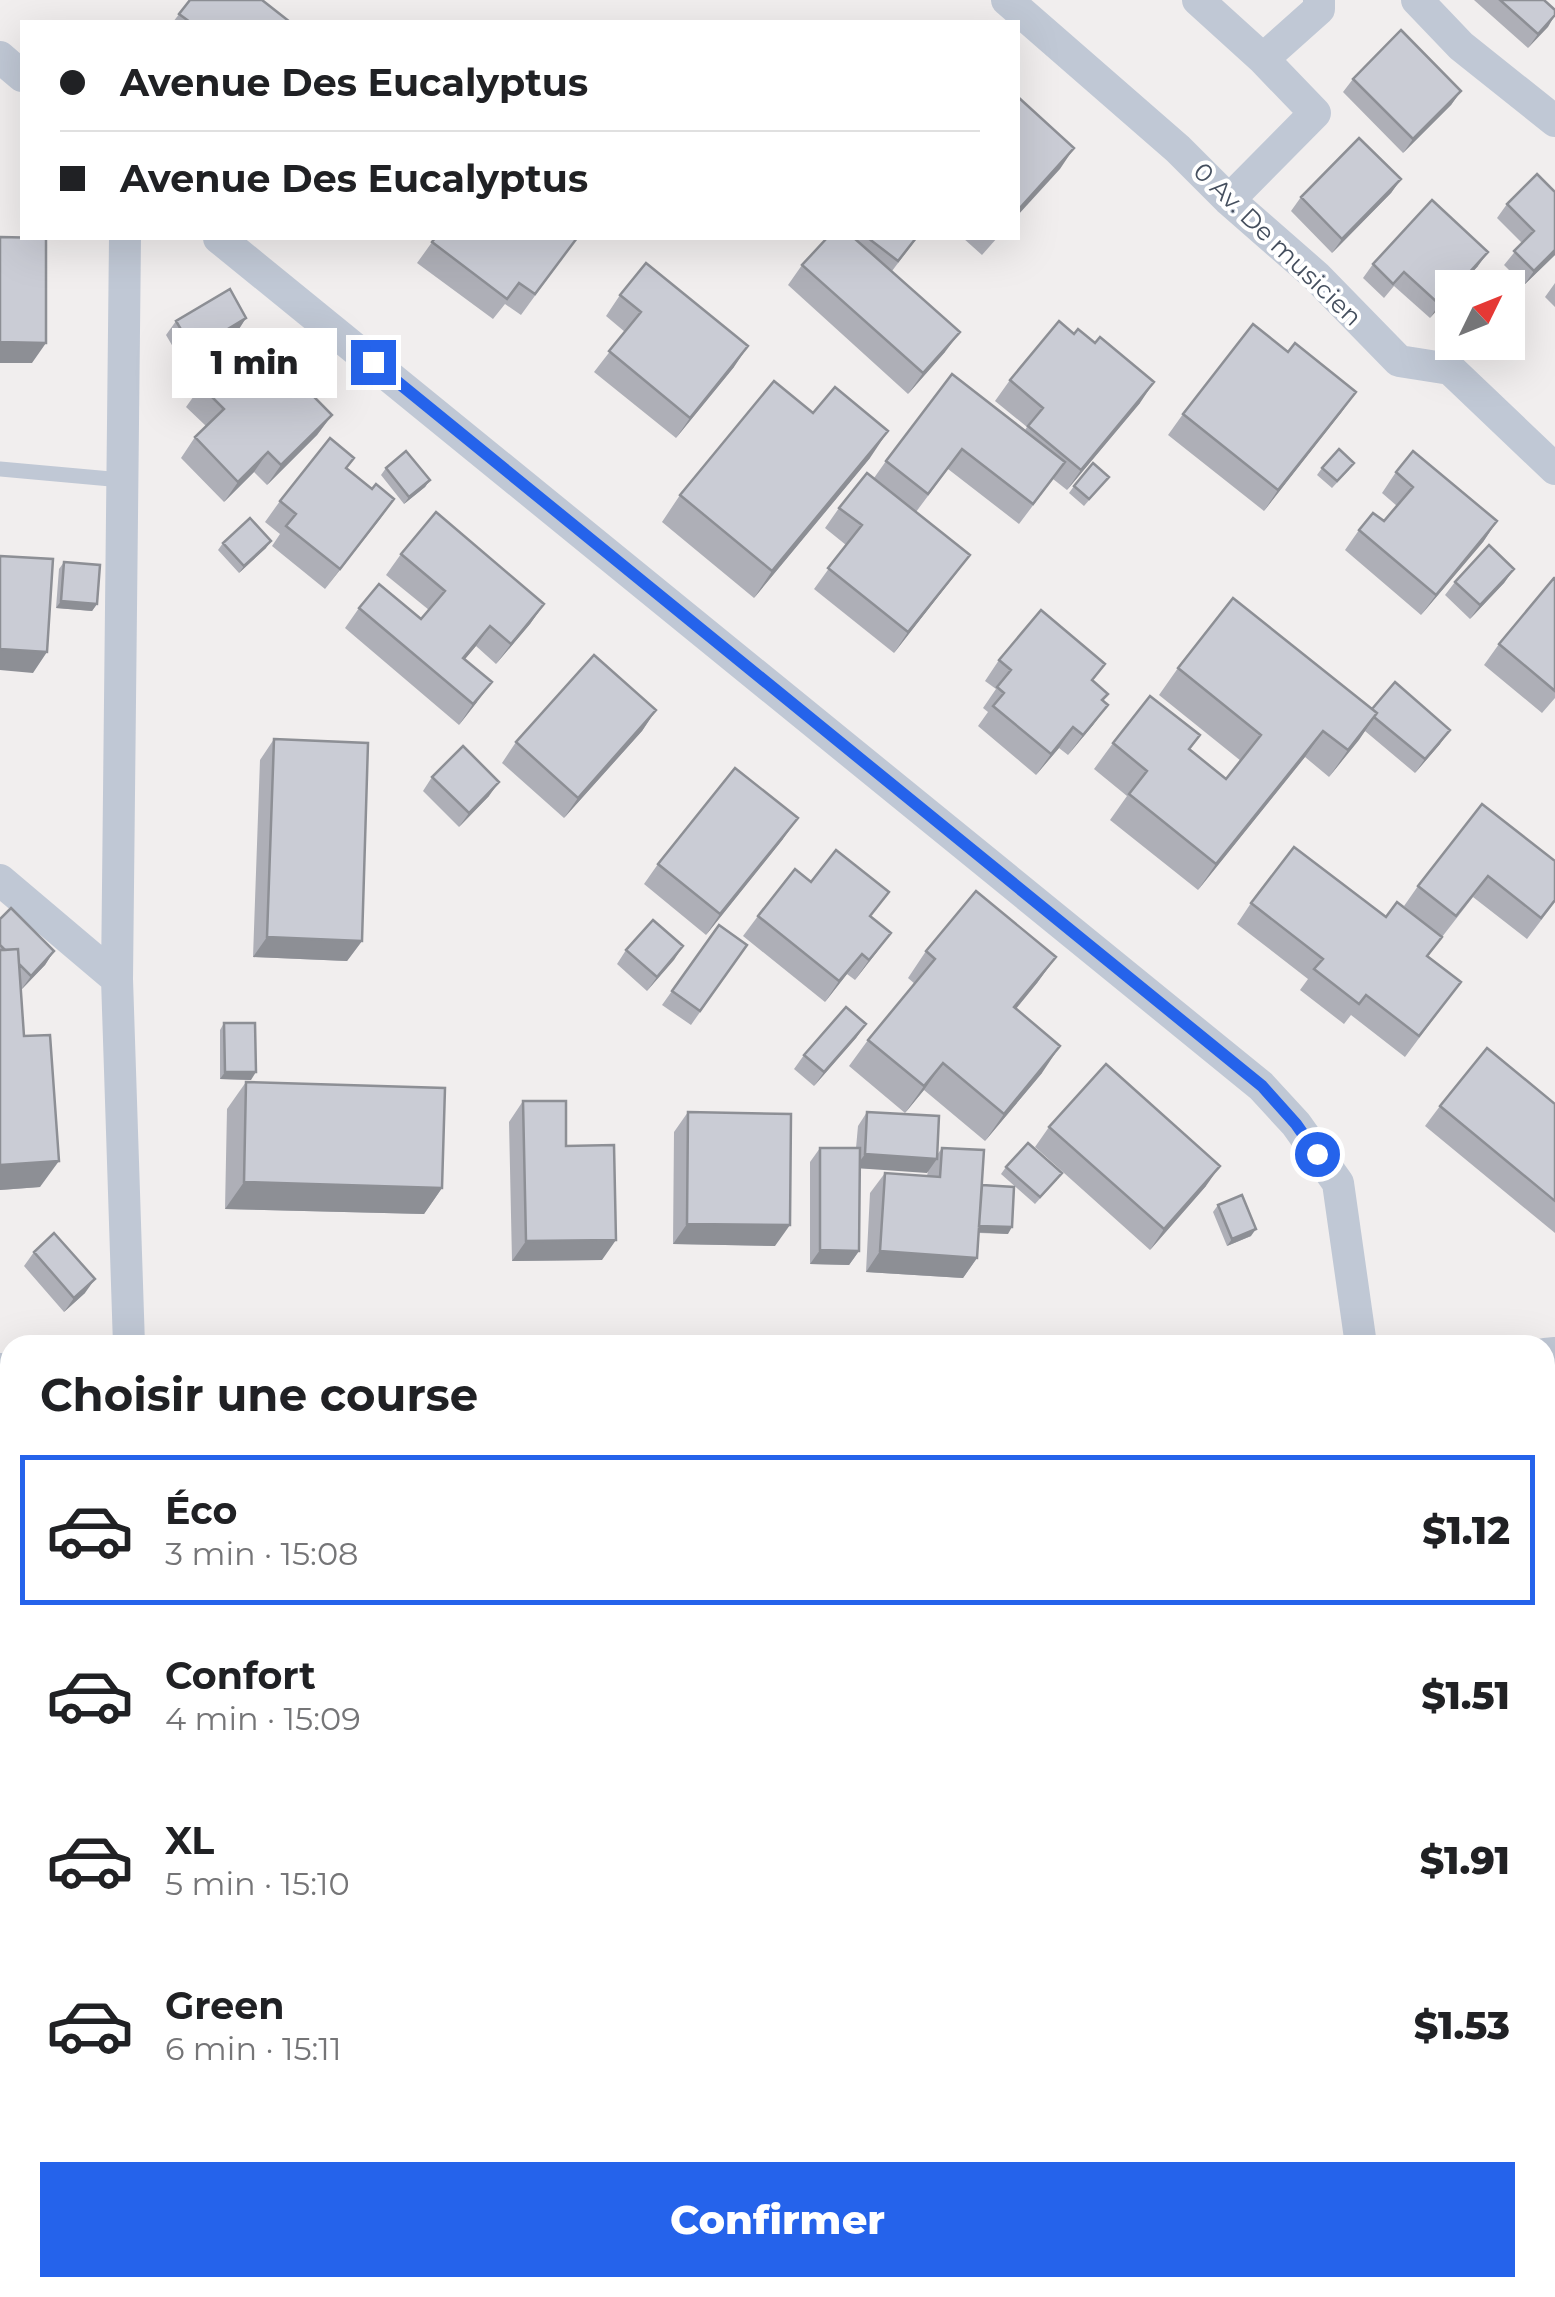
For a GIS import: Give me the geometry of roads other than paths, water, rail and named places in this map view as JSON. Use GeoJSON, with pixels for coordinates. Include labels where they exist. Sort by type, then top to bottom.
{"type":"FeatureCollection","features":[{"type":"Feature","properties":{"kind":"street","name":"0 Av. De musicien"},"geometry":{"type":"LineString","coordinates":[[1007,0],[1316,276],[1398,361],[1450,368],[1555,469]]}},
{"type":"Feature","properties":{"kind":"street"},"geometry":{"type":"LineString","coordinates":[[1198,0],[1315,113],[1228,200]]}},
{"type":"Feature","properties":{"kind":"street"},"geometry":{"type":"LineString","coordinates":[[1263,59],[1320,8],[1319,0]]}},
{"type":"Feature","properties":{"kind":"street"},"geometry":{"type":"LineString","coordinates":[[1417,0],[1461,46],[1555,122]]}},
{"type":"Feature","properties":{"kind":"street"},"geometry":{"type":"LineString","coordinates":[[0,57],[20,74]]}},
{"type":"Feature","properties":{"kind":"street"},"geometry":{"type":"LineString","coordinates":[[125,240],[117,979],[130,1335]]}},
{"type":"Feature","properties":{"kind":"street"},"geometry":{"type":"LineString","coordinates":[[222,240],[1262,1086],[1296,1124],[1338,1183],[1361,1335]]}},
{"type":"Feature","properties":{"kind":"street"},"geometry":{"type":"LineString","coordinates":[[0,880],[117,979]]}},
{"type":"Feature","properties":{"kind":"lane"},"geometry":{"type":"LineString","coordinates":[[0,469],[122,480]]}}]}
